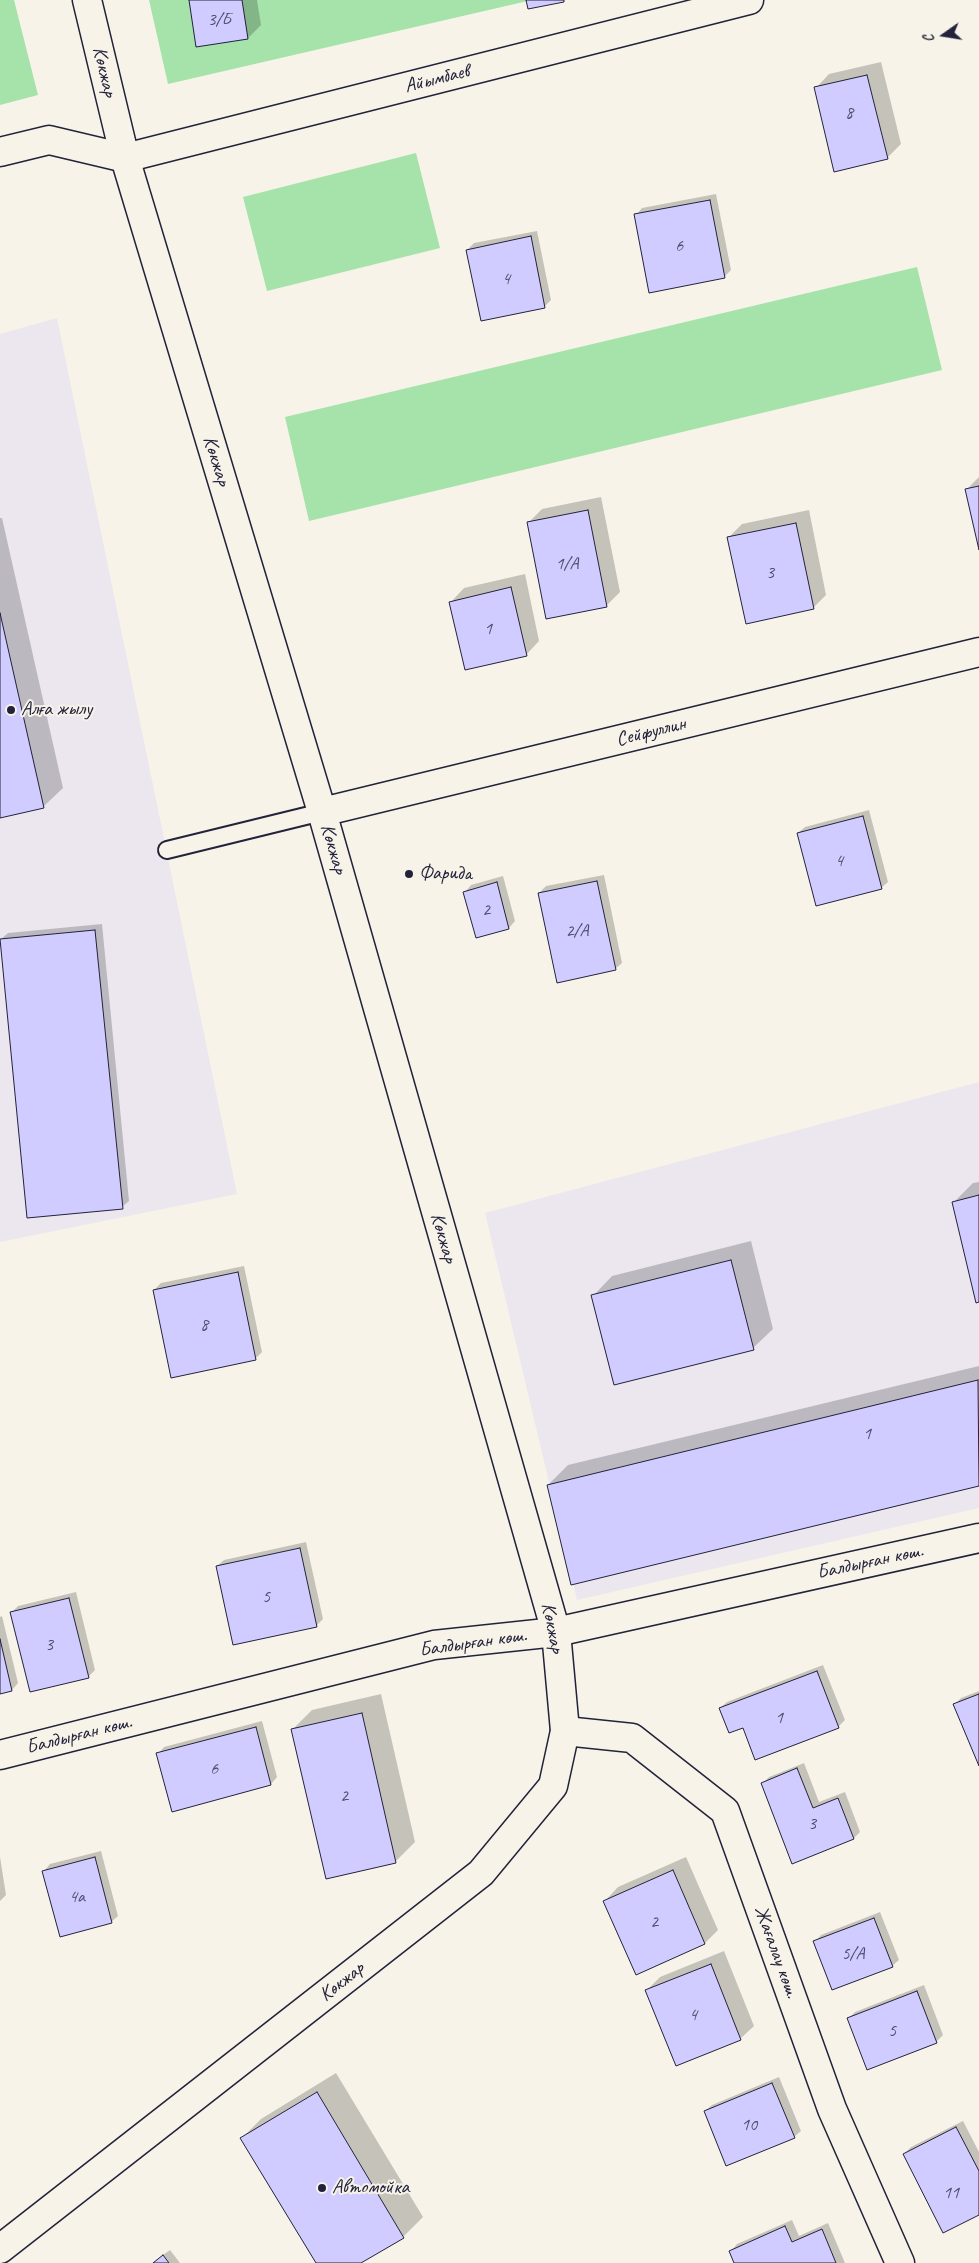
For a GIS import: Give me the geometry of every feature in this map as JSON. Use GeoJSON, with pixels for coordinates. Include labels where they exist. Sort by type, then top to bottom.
{"type":"FeatureCollection","features":[{"type":"Feature","properties":{"kind":"street","name":"Көкжар"},"geometry":{"type":"LineString","coordinates":[[0,2249],[481,1873],[553,1786],[565,1731],[556,1632],[322,812],[125,158],[87,0]]}},
{"type":"Feature","properties":{"kind":"street","name":"Айымбаев"},"geometry":{"type":"LineString","coordinates":[[125,158],[749,0]]}},
{"type":"Feature","properties":{"kind":"street"},"geometry":{"type":"LineString","coordinates":[[0,152],[49,140],[125,158]]}},
{"type":"Feature","properties":{"kind":"street","name":"Сейфуллин"},"geometry":{"type":"LineString","coordinates":[[322,812],[979,652]]}},
{"type":"Feature","properties":{"kind":"street","name":"Балдырған көш."},"geometry":{"type":"LineString","coordinates":[[0,1755],[434,1645],[556,1632],[979,1538]]}},
{"type":"Feature","properties":{"kind":"street","name":"Жағалау көш."},"geometry":{"type":"LineString","coordinates":[[565,1731],[632,1738],[725,1810],[832,2109],[900,2263]]}},
{"type":"Feature","properties":{"kind":"lane"},"geometry":{"type":"LineString","coordinates":[[166,850],[322,812]]}},
{"type":"Feature","properties":{"kind":"shaded area"},"geometry":{"type":"Polygon","coordinates":[[[57,318],[237,1194],[0,1242],[0,334],[57,318]]]}},
{"type":"Feature","properties":{"kind":"shaded area"},"geometry":{"type":"Polygon","coordinates":[[[979,1082],[979,1508],[577,1600],[485,1213],[979,1082]]]}},
{"type":"Feature","properties":{"kind":"green space"},"geometry":{"type":"Polygon","coordinates":[[[0,0],[14,0],[38,95],[0,105],[0,0]]]}},
{"type":"Feature","properties":{"kind":"green space"},"geometry":{"type":"Polygon","coordinates":[[[149,0],[532,0],[168,84],[149,0]]]}},
{"type":"Feature","properties":{"kind":"green space"},"geometry":{"type":"Polygon","coordinates":[[[416,153],[440,248],[267,291],[243,197],[416,153]]]}},
{"type":"Feature","properties":{"kind":"green space"},"geometry":{"type":"Polygon","coordinates":[[[917,267],[942,370],[309,521],[285,417],[917,267]]]}},
{"type":"Feature","properties":{"kind":"building"},"geometry":{"type":"Polygon","coordinates":[[[189,0],[242,0],[248,39],[196,47],[189,0]]]}},
{"type":"Feature","properties":{"kind":"building"},"geometry":{"type":"Polygon","coordinates":[[[526,0],[564,0],[564,2],[528,9],[526,0]]]}},
{"type":"Feature","properties":{"kind":"building"},"geometry":{"type":"Polygon","coordinates":[[[867,75],[888,159],[834,172],[814,87],[867,75]]]}},
{"type":"Feature","properties":{"kind":"building"},"geometry":{"type":"Polygon","coordinates":[[[710,200],[725,278],[649,293],[634,214],[710,200]]]}},
{"type":"Feature","properties":{"kind":"building"},"geometry":{"type":"Polygon","coordinates":[[[531,236],[545,308],[481,321],[466,250],[531,236]]]}},
{"type":"Feature","properties":{"kind":"building"},"geometry":{"type":"Polygon","coordinates":[[[979,486],[979,550],[965,489],[979,486]]]}},
{"type":"Feature","properties":{"kind":"building"},"geometry":{"type":"Polygon","coordinates":[[[588,510],[607,607],[546,619],[527,522],[588,510]]]}},
{"type":"Feature","properties":{"kind":"building"},"geometry":{"type":"Polygon","coordinates":[[[796,523],[814,609],[746,624],[727,537],[796,523]]]}},
{"type":"Feature","properties":{"kind":"building"},"geometry":{"type":"Polygon","coordinates":[[[511,587],[527,656],[465,670],[449,602],[511,587]]]}},
{"type":"Feature","properties":{"kind":"building","name":"Алға жылу"},"geometry":{"type":"Polygon","coordinates":[[[0,613],[44,808],[0,818],[0,613]]]}},
{"type":"Feature","properties":{"kind":"building"},"geometry":{"type":"Polygon","coordinates":[[[863,816],[882,889],[816,906],[797,833],[863,816]]]}},
{"type":"Feature","properties":{"kind":"building"},"geometry":{"type":"Polygon","coordinates":[[[597,881],[616,970],[557,983],[538,893],[597,881]]]}},
{"type":"Feature","properties":{"kind":"building"},"geometry":{"type":"Polygon","coordinates":[[[497,882],[509,929],[476,938],[463,892],[497,882]]]}},
{"type":"Feature","properties":{"kind":"building"},"geometry":{"type":"Polygon","coordinates":[[[95,930],[123,1209],[27,1218],[0,939],[95,930]]]}},
{"type":"Feature","properties":{"kind":"building"},"geometry":{"type":"Polygon","coordinates":[[[979,1195],[979,1302],[976,1303],[952,1202],[979,1195]]]}},
{"type":"Feature","properties":{"kind":"building"},"geometry":{"type":"Polygon","coordinates":[[[731,1260],[754,1350],[614,1385],[591,1295],[731,1260]]]}},
{"type":"Feature","properties":{"kind":"building"},"geometry":{"type":"Polygon","coordinates":[[[238,1272],[256,1360],[171,1378],[153,1290],[238,1272]]]}},
{"type":"Feature","properties":{"kind":"building"},"geometry":{"type":"Polygon","coordinates":[[[978,1380],[979,1486],[571,1585],[547,1485],[978,1380]]]}},
{"type":"Feature","properties":{"kind":"building"},"geometry":{"type":"Polygon","coordinates":[[[300,1548],[317,1627],[233,1645],[216,1566],[300,1548]]]}},
{"type":"Feature","properties":{"kind":"building"},"geometry":{"type":"Polygon","coordinates":[[[69,1598],[89,1678],[30,1692],[10,1612],[69,1598]]]}},
{"type":"Feature","properties":{"kind":"building"},"geometry":{"type":"Polygon","coordinates":[[[0,1639],[12,1691],[0,1694],[0,1639]]]}},
{"type":"Feature","properties":{"kind":"building"},"geometry":{"type":"Polygon","coordinates":[[[817,1671],[839,1728],[755,1760],[743,1728],[729,1733],[719,1708],[817,1671]]]}},
{"type":"Feature","properties":{"kind":"building"},"geometry":{"type":"Polygon","coordinates":[[[979,1694],[979,1766],[953,1704],[979,1694]]]}},
{"type":"Feature","properties":{"kind":"building"},"geometry":{"type":"Polygon","coordinates":[[[362,1713],[396,1863],[326,1879],[291,1729],[362,1713]]]}},
{"type":"Feature","properties":{"kind":"building"},"geometry":{"type":"Polygon","coordinates":[[[256,1727],[271,1785],[172,1812],[156,1753],[256,1727]]]}},
{"type":"Feature","properties":{"kind":"building"},"geometry":{"type":"Polygon","coordinates":[[[797,1768],[813,1808],[838,1798],[854,1839],[792,1864],[761,1783],[797,1768]]]}},
{"type":"Feature","properties":{"kind":"building"},"geometry":{"type":"Polygon","coordinates":[[[95,1857],[112,1923],[60,1937],[42,1871],[95,1857]]]}},
{"type":"Feature","properties":{"kind":"building"},"geometry":{"type":"Polygon","coordinates":[[[673,1870],[705,1944],[636,1975],[603,1901],[673,1870]]]}},
{"type":"Feature","properties":{"kind":"building"},"geometry":{"type":"Polygon","coordinates":[[[874,1918],[893,1967],[832,1990],[813,1941],[874,1918]]]}},
{"type":"Feature","properties":{"kind":"building"},"geometry":{"type":"Polygon","coordinates":[[[711,1964],[741,2040],[676,2066],[645,1990],[711,1964]]]}},
{"type":"Feature","properties":{"kind":"building"},"geometry":{"type":"Polygon","coordinates":[[[917,1991],[937,2043],[867,2070],[847,2018],[917,1991]]]}},
{"type":"Feature","properties":{"kind":"building"},"geometry":{"type":"Polygon","coordinates":[[[772,2083],[795,2138],[726,2166],[704,2111],[772,2083]]]}},
{"type":"Feature","properties":{"kind":"building","name":"Автомойка"},"geometry":{"type":"Polygon","coordinates":[[[317,2092],[404,2238],[361,2263],[316,2263],[240,2138],[317,2092]]]}},
{"type":"Feature","properties":{"kind":"building"},"geometry":{"type":"Polygon","coordinates":[[[956,2127],[979,2171],[979,2215],[943,2233],[903,2154],[956,2127]]]}},
{"type":"Feature","properties":{"kind":"building"},"geometry":{"type":"Polygon","coordinates":[[[785,2226],[792,2242],[822,2229],[836,2263],[734,2263],[729,2251],[785,2226]]]}},
{"type":"Feature","properties":{"kind":"building"},"geometry":{"type":"Polygon","coordinates":[[[163,2255],[169,2263],[153,2263],[163,2255]]]}},
{"type":"Feature","properties":{"kind":"place","name":"Алға жылу"},"geometry":{"type":"Point","coordinates":[11,710]}},
{"type":"Feature","properties":{"kind":"place","name":"Фарида"},"geometry":{"type":"Point","coordinates":[409,874]}},
{"type":"Feature","properties":{"kind":"place","name":"Автомойка"},"geometry":{"type":"Point","coordinates":[322,2188]}}]}
